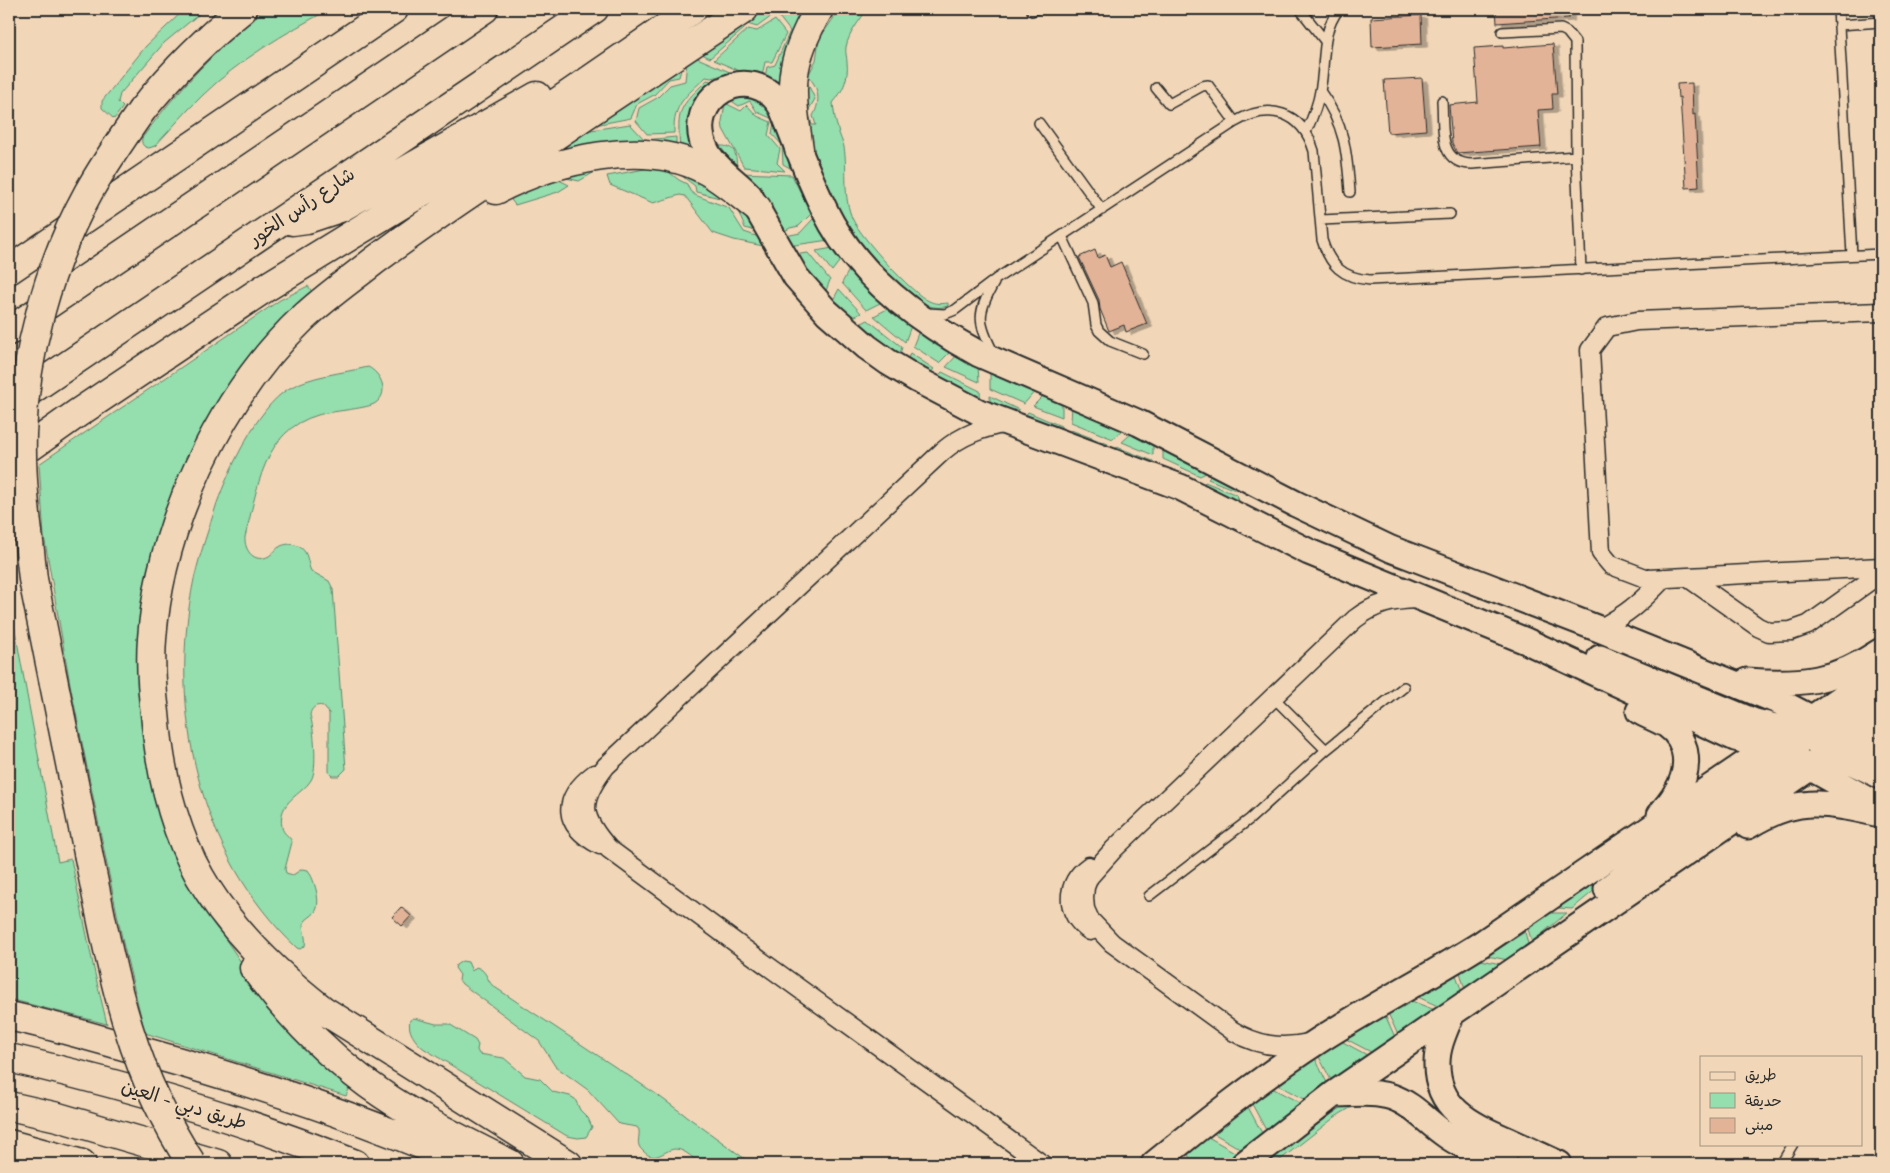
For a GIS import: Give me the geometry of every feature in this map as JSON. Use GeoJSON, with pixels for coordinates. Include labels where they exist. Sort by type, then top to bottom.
{"type":"FeatureCollection","features":[{"type":"Feature","properties":{"kind":"highway"},"geometry":{"type":"LineString","coordinates":[[192,1164],[166,1121],[134,1049],[113,974],[33,579],[23,483],[22,433],[28,373],[35,334],[66,239],[88,194],[113,151],[163,84],[184,62],[243,9]]}},
{"type":"Feature","properties":{"kind":"highway"},"geometry":{"type":"LineString","coordinates":[[9,270],[394,9]]}},
{"type":"Feature","properties":{"kind":"highway"},"geometry":{"type":"LineString","coordinates":[[9,331],[484,9]]}},
{"type":"Feature","properties":{"kind":"highway","name":"شارع رأس الخور"},"geometry":{"type":"LineString","coordinates":[[9,405],[594,9]]}},
{"type":"Feature","properties":{"kind":"highway"},"geometry":{"type":"LineString","coordinates":[[281,222],[307,219],[340,208],[503,116],[598,59],[674,9]]}},
{"type":"Feature","properties":{"kind":"highway"},"geometry":{"type":"LineString","coordinates":[[9,462],[78,413],[266,288],[486,151],[693,9]]}},
{"type":"Feature","properties":{"kind":"highway"},"geometry":{"type":"LineString","coordinates":[[568,1164],[324,1010],[295,988],[268,963],[242,934],[208,890],[190,858],[180,832],[165,778],[157,738],[152,689],[152,641],[157,600],[167,554],[181,512],[199,466],[225,414],[251,376],[272,350],[302,319],[339,286],[428,221],[744,9]]}},
{"type":"Feature","properties":{"kind":"highway"},"geometry":{"type":"LineString","coordinates":[[798,148],[792,106],[791,88],[793,71],[797,54],[819,9]]}},
{"type":"Feature","properties":{"kind":"highway"},"geometry":{"type":"LineString","coordinates":[[372,263],[507,184],[539,172],[600,157],[641,154],[666,157],[690,164],[706,170],[757,208]]}},
{"type":"Feature","properties":{"kind":"highway"},"geometry":{"type":"LineString","coordinates":[[208,890],[226,930],[259,976],[288,1010],[335,1058],[406,1110],[510,1164]]}},
{"type":"Feature","properties":{"kind":"highway"},"geometry":{"type":"LineString","coordinates":[[9,1016],[83,1034],[270,1088],[347,1115],[467,1164]]}},
{"type":"Feature","properties":{"kind":"highway","name":"طريق دبي - العين"},"geometry":{"type":"LineString","coordinates":[[9,1058],[134,1088],[230,1118],[355,1164]]}},
{"type":"Feature","properties":{"kind":"highway"},"geometry":{"type":"LineString","coordinates":[[9,1106],[58,1117],[218,1164]]}},
{"type":"Feature","properties":{"kind":"highway"},"geometry":{"type":"LineString","coordinates":[[9,1144],[82,1164]]}},
{"type":"Feature","properties":{"kind":"street"},"geometry":{"type":"LineString","coordinates":[[1648,829],[1676,794],[1686,768],[1686,754],[1682,741],[1668,726],[1548,665],[1526,642],[1308,552],[1180,487],[979,412],[888,362],[846,330],[826,312],[796,277],[757,208],[738,184],[719,168],[707,153],[703,143],[700,122],[711,98],[726,88],[743,84],[759,87],[778,101],[823,206],[844,243],[872,275],[906,306],[948,336],[999,363],[1139,423],[1296,504],[1391,549],[1599,629],[1780,702],[1812,742],[1881,807]]}},
{"type":"Feature","properties":{"kind":"street"},"geometry":{"type":"LineString","coordinates":[[1881,312],[1637,321],[1607,327],[1590,350],[1601,553],[1611,565],[1648,579],[1881,567]]}},
{"type":"Feature","properties":{"kind":"street"},"geometry":{"type":"LineString","coordinates":[[1007,423],[975,431],[961,437],[943,451],[606,766],[590,788],[586,810],[588,821],[594,832],[609,849],[1042,1164]]}},
{"type":"Feature","properties":{"kind":"street"},"geometry":{"type":"LineString","coordinates":[[1687,577],[1758,627],[1769,632],[1791,631],[1808,626],[1881,573]]}},
{"type":"Feature","properties":{"kind":"street"},"geometry":{"type":"LineString","coordinates":[[1599,629],[1622,617],[1638,605],[1664,578]]}},
{"type":"Feature","properties":{"kind":"street"},"geometry":{"type":"LineString","coordinates":[[1319,1040],[1287,1047],[1272,1047],[1245,1039],[1112,943],[1090,920],[1085,909],[1085,887],[1090,877],[1114,849],[1355,619],[1366,610],[1394,600],[1419,599]]}},
{"type":"Feature","properties":{"kind":"street"},"geometry":{"type":"LineString","coordinates":[[1526,642],[1545,635],[1755,722],[1812,742],[1881,776]]}},
{"type":"Feature","properties":{"kind":"street"},"geometry":{"type":"LineString","coordinates":[[1725,679],[1786,683],[1814,680],[1854,667],[1881,650]]}},
{"type":"Feature","properties":{"kind":"street"},"geometry":{"type":"LineString","coordinates":[[1244,1164],[1334,1094],[1673,864],[1812,742],[1881,670]]}},
{"type":"Feature","properties":{"kind":"street"},"geometry":{"type":"LineString","coordinates":[[1570,934],[1583,910],[1594,898],[1767,772],[1881,696]]}},
{"type":"Feature","properties":{"kind":"street"},"geometry":{"type":"LineString","coordinates":[[1154,1164],[1263,1079],[1319,1040],[1481,944],[1648,829],[1812,742],[1881,719]]}},
{"type":"Feature","properties":{"kind":"street"},"geometry":{"type":"LineString","coordinates":[[1812,742],[1881,754]]}},
{"type":"Feature","properties":{"kind":"street"},"geometry":{"type":"LineString","coordinates":[[1673,864],[1700,855],[1759,820],[1790,807],[1832,804],[1881,814]]}},
{"type":"Feature","properties":{"kind":"street"},"geometry":{"type":"LineString","coordinates":[[1451,1015],[1440,1043],[1436,1062],[1441,1087],[1452,1107],[1460,1116],[1481,1129],[1560,1164]]}},
{"type":"Feature","properties":{"kind":"street"},"geometry":{"type":"LineString","coordinates":[[1334,1094],[1378,1094],[1394,1097],[1460,1144],[1505,1164]]}},
{"type":"Feature","properties":{"kind":"lane"},"geometry":{"type":"LineString","coordinates":[[1300,9],[1325,41]]}},
{"type":"Feature","properties":{"kind":"lane"},"geometry":{"type":"LineString","coordinates":[[1306,132],[1318,103],[1325,41],[1329,24],[1339,9]]}},
{"type":"Feature","properties":{"kind":"lane"},"geometry":{"type":"LineString","coordinates":[[1838,9],[1852,255]]}},
{"type":"Feature","properties":{"kind":"lane"},"geometry":{"type":"LineString","coordinates":[[1839,25],[1881,22]]}},
{"type":"Feature","properties":{"kind":"lane"},"geometry":{"type":"LineString","coordinates":[[1502,32],[1554,29],[1567,32],[1572,36],[1575,49],[1576,156],[1581,270]]}},
{"type":"Feature","properties":{"kind":"lane"},"geometry":{"type":"LineString","coordinates":[[1156,88],[1169,104],[1208,85],[1235,122]]}},
{"type":"Feature","properties":{"kind":"lane"},"geometry":{"type":"LineString","coordinates":[[1320,92],[1330,104],[1342,132],[1347,154],[1350,192]]}},
{"type":"Feature","properties":{"kind":"lane"},"geometry":{"type":"LineString","coordinates":[[1442,101],[1446,148],[1453,159],[1459,162],[1472,164],[1576,156]]}},
{"type":"Feature","properties":{"kind":"lane"},"geometry":{"type":"LineString","coordinates":[[906,306],[930,314],[945,314],[955,310],[996,279],[1235,122],[1254,112],[1274,111],[1292,118],[1306,132],[1314,150],[1322,240],[1335,266],[1347,275],[1362,280],[1881,254]]}},
{"type":"Feature","properties":{"kind":"lane"},"geometry":{"type":"LineString","coordinates":[[1039,123],[1102,210]]}},
{"type":"Feature","properties":{"kind":"lane"},"geometry":{"type":"LineString","coordinates":[[1321,220],[1450,214]]}},
{"type":"Feature","properties":{"kind":"lane"},"geometry":{"type":"LineString","coordinates":[[1062,236],[1093,303],[1099,331],[1110,340],[1143,354]]}},
{"type":"Feature","properties":{"kind":"lane"},"geometry":{"type":"LineString","coordinates":[[996,279],[981,307],[980,317],[986,337],[999,363]]}},
{"type":"Feature","properties":{"kind":"lane"},"geometry":{"type":"LineString","coordinates":[[1149,896],[1269,803],[1326,750],[1404,687]]}},
{"type":"Feature","properties":{"kind":"lane"},"geometry":{"type":"LineString","coordinates":[[1273,697],[1326,750]]}},
{"type":"Feature","properties":{"kind":"lane"},"geometry":{"type":"LineString","coordinates":[[1781,1164],[1792,1146]]}},
{"type":"Feature","properties":{"kind":"green space"},"geometry":{"type":"Polygon","coordinates":[[[185,9],[201,9],[199,14],[164,43],[120,94],[118,102],[123,107],[114,119],[102,108],[102,101],[146,46],[185,9]]]}},
{"type":"Feature","properties":{"kind":"green space"},"geometry":{"type":"Polygon","coordinates":[[[264,9],[330,9],[296,28],[232,70],[203,95],[155,146],[149,148],[144,146],[142,138],[184,86],[215,54],[264,9]]]}},
{"type":"Feature","properties":{"kind":"green space"},"geometry":{"type":"Polygon","coordinates":[[[765,9],[806,9],[781,84],[765,77],[767,67],[775,65],[790,31],[776,13],[757,27],[744,23],[765,9]]]}},
{"type":"Feature","properties":{"kind":"green space"},"geometry":{"type":"Polygon","coordinates":[[[840,9],[867,9],[847,42],[846,79],[840,94],[833,103],[836,123],[844,147],[846,193],[853,220],[866,239],[911,288],[929,301],[938,304],[948,303],[948,306],[934,307],[922,303],[886,271],[846,221],[818,164],[802,111],[802,81],[806,65],[816,41],[813,58],[806,70],[805,78],[815,99],[808,111],[812,125],[816,125],[813,116],[816,110],[818,95],[815,85],[808,76],[816,60],[819,39],[840,9]]]}},
{"type":"Feature","properties":{"kind":"green space"},"geometry":{"type":"Polygon","coordinates":[[[775,20],[786,34],[772,62],[765,62],[762,76],[742,72],[714,60],[748,29],[757,31],[775,20]]]}},
{"type":"Feature","properties":{"kind":"green space"},"geometry":{"type":"Polygon","coordinates":[[[742,25],[744,29],[710,58],[700,53],[742,25]]]}},
{"type":"Feature","properties":{"kind":"green space"},"geometry":{"type":"Polygon","coordinates":[[[695,57],[732,73],[711,78],[706,77],[687,95],[678,108],[674,123],[674,133],[647,134],[636,121],[639,108],[657,98],[670,85],[685,81],[687,62],[695,57]]]}},
{"type":"Feature","properties":{"kind":"green space"},"geometry":{"type":"Polygon","coordinates":[[[682,66],[679,77],[669,79],[654,95],[637,104],[631,118],[595,125],[682,66]]]}},
{"type":"Feature","properties":{"kind":"green space"},"geometry":{"type":"Polygon","coordinates":[[[707,80],[711,81],[697,98],[689,115],[688,134],[697,154],[680,150],[679,125],[682,110],[690,97],[707,80]]]}},
{"type":"Feature","properties":{"kind":"green space"},"geometry":{"type":"Polygon","coordinates":[[[724,96],[761,98],[778,121],[790,168],[783,164],[782,145],[772,134],[773,119],[757,112],[750,101],[739,106],[724,96]]]}},
{"type":"Feature","properties":{"kind":"green space"},"geometry":{"type":"Polygon","coordinates":[[[725,103],[741,111],[747,105],[757,116],[771,122],[768,135],[780,149],[777,163],[785,171],[744,167],[723,129],[722,122],[725,103]]]}},
{"type":"Feature","properties":{"kind":"green space"},"geometry":{"type":"Polygon","coordinates":[[[630,124],[645,140],[676,137],[676,147],[529,167],[585,131],[630,124]]]}},
{"type":"Feature","properties":{"kind":"green space"},"geometry":{"type":"Polygon","coordinates":[[[715,146],[727,146],[733,150],[737,169],[741,173],[792,175],[811,214],[799,226],[779,234],[715,146]]]}},
{"type":"Feature","properties":{"kind":"green space"},"geometry":{"type":"Polygon","coordinates":[[[661,166],[687,184],[690,191],[695,195],[729,208],[744,232],[759,237],[763,246],[713,233],[685,196],[680,195],[653,203],[610,185],[607,176],[661,166]]]}},
{"type":"Feature","properties":{"kind":"green space"},"geometry":{"type":"Polygon","coordinates":[[[670,167],[682,169],[731,201],[696,192],[695,186],[670,167]]]}},
{"type":"Feature","properties":{"kind":"green space"},"geometry":{"type":"Polygon","coordinates":[[[600,169],[579,181],[562,177],[600,169]]]}},
{"type":"Feature","properties":{"kind":"green space"},"geometry":{"type":"Polygon","coordinates":[[[557,179],[569,185],[558,192],[515,205],[509,197],[557,179]]]}},
{"type":"Feature","properties":{"kind":"green space"},"geometry":{"type":"Polygon","coordinates":[[[737,203],[757,231],[745,228],[735,204],[737,203]]]}},
{"type":"Feature","properties":{"kind":"green space"},"geometry":{"type":"Polygon","coordinates":[[[813,219],[829,240],[788,246],[781,237],[800,233],[813,219]]]}},
{"type":"Feature","properties":{"kind":"green space"},"geometry":{"type":"Polygon","coordinates":[[[833,248],[842,258],[832,271],[816,251],[833,248]]]}},
{"type":"Feature","properties":{"kind":"green space"},"geometry":{"type":"Polygon","coordinates":[[[808,253],[830,280],[824,296],[792,255],[808,253]]]}},
{"type":"Feature","properties":{"kind":"green space"},"geometry":{"type":"Polygon","coordinates":[[[850,268],[882,302],[866,310],[842,283],[850,268]]]}},
{"type":"Feature","properties":{"kind":"green space"},"geometry":{"type":"Polygon","coordinates":[[[308,286],[313,293],[229,391],[143,661],[209,915],[243,965],[350,1087],[346,1096],[145,1033],[123,943],[70,684],[44,536],[39,464],[280,300],[308,286]]]}},
{"type":"Feature","properties":{"kind":"green space"},"geometry":{"type":"Polygon","coordinates":[[[839,289],[861,313],[846,321],[831,304],[839,289]]]}},
{"type":"Feature","properties":{"kind":"green space"},"geometry":{"type":"Polygon","coordinates":[[[889,308],[911,326],[905,342],[874,316],[889,308]]]}},
{"type":"Feature","properties":{"kind":"green space"},"geometry":{"type":"Polygon","coordinates":[[[868,320],[902,347],[898,361],[854,327],[868,320]]]}},
{"type":"Feature","properties":{"kind":"green space"},"geometry":{"type":"Polygon","coordinates":[[[919,331],[951,351],[939,363],[913,346],[919,331]]]}},
{"type":"Feature","properties":{"kind":"green space"},"geometry":{"type":"Polygon","coordinates":[[[910,353],[934,369],[924,379],[905,367],[910,353]]]}},
{"type":"Feature","properties":{"kind":"green space"},"geometry":{"type":"Polygon","coordinates":[[[958,354],[978,365],[979,382],[946,367],[958,354]]]}},
{"type":"Feature","properties":{"kind":"green space"},"geometry":{"type":"Polygon","coordinates":[[[368,367],[377,374],[382,384],[382,395],[379,400],[369,406],[318,415],[299,423],[285,434],[274,448],[265,464],[259,482],[245,537],[248,551],[251,555],[259,558],[269,556],[283,545],[291,544],[300,547],[306,555],[311,571],[329,581],[333,589],[346,769],[339,776],[332,776],[329,773],[329,713],[323,706],[316,706],[310,715],[315,748],[313,775],[307,785],[291,799],[281,818],[282,827],[292,842],[285,869],[286,873],[293,875],[302,869],[308,870],[315,885],[318,903],[315,912],[303,925],[305,946],[300,949],[263,911],[235,869],[214,825],[198,777],[189,728],[185,678],[187,628],[194,579],[217,503],[237,457],[255,425],[277,398],[288,389],[316,378],[368,367]]]}},
{"type":"Feature","properties":{"kind":"green space"},"geometry":{"type":"Polygon","coordinates":[[[990,368],[1036,390],[1024,404],[990,389],[990,368]]]}},
{"type":"Feature","properties":{"kind":"green space"},"geometry":{"type":"Polygon","coordinates":[[[942,372],[980,391],[981,405],[932,382],[942,372]]]}},
{"type":"Feature","properties":{"kind":"green space"},"geometry":{"type":"Polygon","coordinates":[[[1045,394],[1062,402],[1062,417],[1033,406],[1045,394]]]}},
{"type":"Feature","properties":{"kind":"green space"},"geometry":{"type":"Polygon","coordinates":[[[990,396],[1019,410],[1011,419],[990,409],[990,396]]]}},
{"type":"Feature","properties":{"kind":"green space"},"geometry":{"type":"Polygon","coordinates":[[[1072,405],[1125,428],[1113,439],[1071,422],[1072,405]]]}},
{"type":"Feature","properties":{"kind":"green space"},"geometry":{"type":"Polygon","coordinates":[[[1028,412],[1061,426],[1061,440],[1019,423],[1028,412]]]}},
{"type":"Feature","properties":{"kind":"green space"},"geometry":{"type":"Polygon","coordinates":[[[1071,430],[1108,444],[1100,452],[1071,442],[1071,430]]]}},
{"type":"Feature","properties":{"kind":"green space"},"geometry":{"type":"Polygon","coordinates":[[[1132,433],[1153,444],[1153,455],[1122,442],[1132,433]]]}},
{"type":"Feature","properties":{"kind":"green space"},"geometry":{"type":"Polygon","coordinates":[[[1117,447],[1153,461],[1154,471],[1109,455],[1117,447]]]}},
{"type":"Feature","properties":{"kind":"green space"},"geometry":{"type":"Polygon","coordinates":[[[1163,447],[1208,472],[1200,476],[1163,459],[1163,447]]]}},
{"type":"Feature","properties":{"kind":"green space"},"geometry":{"type":"Polygon","coordinates":[[[1213,474],[1233,486],[1235,490],[1208,479],[1213,474]]]}},
{"type":"Feature","properties":{"kind":"green space"},"geometry":{"type":"Polygon","coordinates":[[[1205,482],[1237,495],[1239,501],[1200,487],[1205,482]]]}},
{"type":"Feature","properties":{"kind":"green space"},"geometry":{"type":"Polygon","coordinates":[[[9,598],[58,862],[71,859],[107,1024],[9,999],[9,598]]]}},
{"type":"Feature","properties":{"kind":"green space"},"geometry":{"type":"Polygon","coordinates":[[[1591,884],[1596,889],[1572,909],[1558,908],[1591,884]]]}},
{"type":"Feature","properties":{"kind":"green space"},"geometry":{"type":"Polygon","coordinates":[[[1551,913],[1567,913],[1532,942],[1528,929],[1551,913]]]}},
{"type":"Feature","properties":{"kind":"green space"},"geometry":{"type":"Polygon","coordinates":[[[1525,932],[1528,944],[1508,960],[1487,956],[1525,932]]]}},
{"type":"Feature","properties":{"kind":"green space"},"geometry":{"type":"Polygon","coordinates":[[[1481,960],[1501,964],[1465,990],[1460,972],[1481,960]]]}},
{"type":"Feature","properties":{"kind":"green space"},"geometry":{"type":"Polygon","coordinates":[[[462,961],[468,962],[472,971],[476,967],[480,968],[493,986],[656,1094],[752,1164],[705,1164],[683,1151],[675,1149],[656,1156],[648,1155],[639,1146],[639,1130],[637,1127],[619,1124],[588,1090],[555,1066],[539,1041],[462,984],[459,980],[460,975],[455,968],[462,961]]]}},
{"type":"Feature","properties":{"kind":"green space"},"geometry":{"type":"Polygon","coordinates":[[[1456,975],[1462,992],[1440,1007],[1418,997],[1456,975]]]}},
{"type":"Feature","properties":{"kind":"green space"},"geometry":{"type":"Polygon","coordinates":[[[1409,1000],[1435,1010],[1398,1035],[1388,1013],[1409,1000]]]}},
{"type":"Feature","properties":{"kind":"green space"},"geometry":{"type":"Polygon","coordinates":[[[1385,1015],[1395,1037],[1373,1053],[1346,1039],[1385,1015]]]}},
{"type":"Feature","properties":{"kind":"green space"},"geometry":{"type":"Polygon","coordinates":[[[414,1018],[436,1024],[449,1024],[475,1040],[478,1045],[477,1050],[479,1054],[504,1058],[525,1076],[540,1079],[553,1092],[575,1099],[592,1127],[586,1137],[567,1136],[423,1048],[411,1032],[409,1024],[410,1020],[414,1018]]]}},
{"type":"Feature","properties":{"kind":"green space"},"geometry":{"type":"Polygon","coordinates":[[[1341,1041],[1369,1056],[1332,1082],[1319,1057],[1341,1041]]]}},
{"type":"Feature","properties":{"kind":"green space"},"geometry":{"type":"Polygon","coordinates":[[[1315,1058],[1328,1085],[1307,1101],[1278,1085],[1315,1058]]]}},
{"type":"Feature","properties":{"kind":"green space"},"geometry":{"type":"Polygon","coordinates":[[[1272,1088],[1302,1104],[1267,1132],[1252,1104],[1272,1088]]]}},
{"type":"Feature","properties":{"kind":"green space"},"geometry":{"type":"Polygon","coordinates":[[[1378,1101],[1406,1118],[1379,1106],[1350,1108],[1335,1117],[1275,1164],[1267,1164],[1312,1128],[1345,1105],[1378,1101]]]}},
{"type":"Feature","properties":{"kind":"green space"},"geometry":{"type":"Polygon","coordinates":[[[1248,1107],[1263,1135],[1244,1151],[1213,1133],[1248,1107]]]}},
{"type":"Feature","properties":{"kind":"green space"},"geometry":{"type":"Polygon","coordinates":[[[1208,1137],[1238,1154],[1227,1164],[1194,1164],[1188,1155],[1208,1137]]]}},
{"type":"Feature","properties":{"kind":"building"},"geometry":{"type":"Polygon","coordinates":[[[1496,9],[1569,9],[1569,18],[1497,23],[1496,9]]]}},
{"type":"Feature","properties":{"kind":"building"},"geometry":{"type":"Polygon","coordinates":[[[1421,15],[1422,44],[1372,47],[1371,18],[1421,15]]]}},
{"type":"Feature","properties":{"kind":"building"},"geometry":{"type":"Polygon","coordinates":[[[1553,44],[1557,94],[1552,94],[1553,109],[1538,110],[1541,147],[1457,153],[1452,143],[1449,105],[1478,102],[1474,48],[1553,44]]]}},
{"type":"Feature","properties":{"kind":"building"},"geometry":{"type":"Polygon","coordinates":[[[1422,78],[1426,130],[1388,133],[1384,80],[1422,78]]]}},
{"type":"Feature","properties":{"kind":"building"},"geometry":{"type":"Polygon","coordinates":[[[1692,83],[1699,187],[1686,188],[1680,97],[1678,98],[1677,84],[1692,83]]]}},
{"type":"Feature","properties":{"kind":"building"},"geometry":{"type":"Polygon","coordinates":[[[1095,250],[1098,258],[1105,255],[1110,267],[1121,262],[1147,324],[1126,332],[1124,325],[1109,331],[1100,309],[1099,300],[1079,257],[1095,250]]]}},
{"type":"Feature","properties":{"kind":"building"},"geometry":{"type":"Polygon","coordinates":[[[401,907],[411,916],[402,926],[392,917],[401,907]]]}}]}
